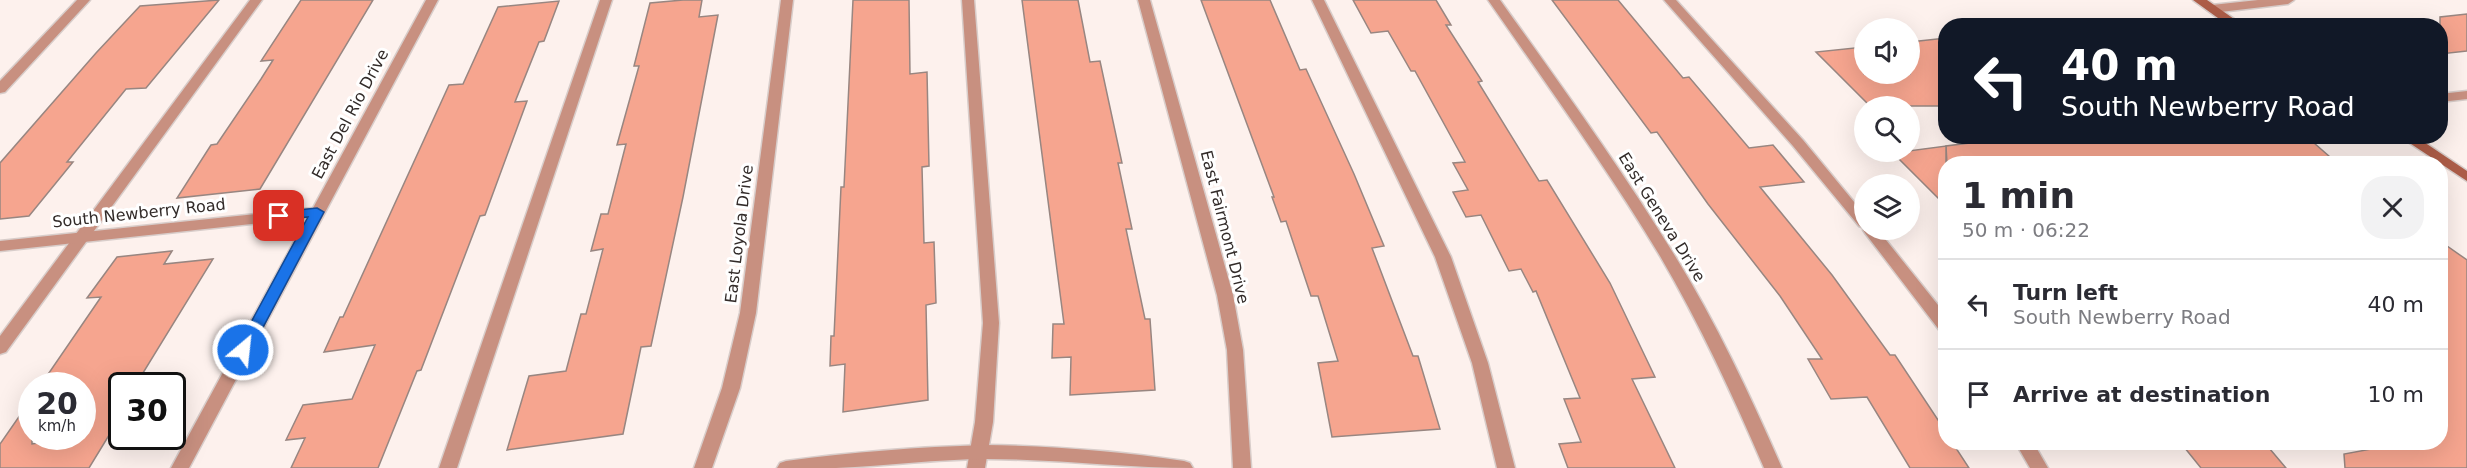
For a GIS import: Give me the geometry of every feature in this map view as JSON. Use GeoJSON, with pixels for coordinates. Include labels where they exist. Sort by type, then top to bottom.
{"type":"FeatureCollection","features":[{"type":"Feature","properties":{"kind":"main road"},"geometry":{"type":"LineString","coordinates":[[2199,0],[2226,18]]}},
{"type":"Feature","properties":{"kind":"main road"},"geometry":{"type":"LineString","coordinates":[[2417,144],[2435,156]]}},
{"type":"Feature","properties":{"kind":"main road"},"geometry":{"type":"LineString","coordinates":[[2448,164],[2467,177]]}},
{"type":"Feature","properties":{"kind":"street"},"geometry":{"type":"LineString","coordinates":[[0,89],[84,0]]}},
{"type":"Feature","properties":{"kind":"street"},"geometry":{"type":"LineString","coordinates":[[0,348],[256,0]]}},
{"type":"Feature","properties":{"kind":"street","name":"East Del Rio Drive"},"geometry":{"type":"LineString","coordinates":[[180,468],[432,0]]}},
{"type":"Feature","properties":{"kind":"street"},"geometry":{"type":"LineString","coordinates":[[448,468],[606,0]]}},
{"type":"Feature","properties":{"kind":"street","name":"East Loyola Drive"},"geometry":{"type":"LineString","coordinates":[[703,468],[731,388],[748,313],[787,0]]}},
{"type":"Feature","properties":{"kind":"street"},"geometry":{"type":"LineString","coordinates":[[968,0],[992,323],[986,411],[978,460]]}},
{"type":"Feature","properties":{"kind":"street","name":"East Fairmont Drive"},"geometry":{"type":"LineString","coordinates":[[1144,0],[1225,295],[1235,350],[1242,468]]}},
{"type":"Feature","properties":{"kind":"street"},"geometry":{"type":"LineString","coordinates":[[1318,0],[1443,257],[1480,363],[1506,468]]}},
{"type":"Feature","properties":{"kind":"street","name":"East Geneva Drive"},"geometry":{"type":"LineString","coordinates":[[1494,0],[1652,230],[1734,378],[1773,468]]}},
{"type":"Feature","properties":{"kind":"street"},"geometry":{"type":"LineString","coordinates":[[1670,0],[1798,142],[1854,211]]}},
{"type":"Feature","properties":{"kind":"street"},"geometry":{"type":"LineString","coordinates":[[2212,9],[2288,0]]}},
{"type":"Feature","properties":{"kind":"street"},"geometry":{"type":"LineString","coordinates":[[2448,97],[2467,95]]}},
{"type":"Feature","properties":{"kind":"street","name":"South Newberry Road"},"geometry":{"type":"LineString","coordinates":[[0,246],[317,212]]}},
{"type":"Feature","properties":{"kind":"street"},"geometry":{"type":"LineString","coordinates":[[1878,240],[1938,317]]}},
{"type":"Feature","properties":{"kind":"street"},"geometry":{"type":"LineString","coordinates":[[2029,450],[2040,468]]}},
{"type":"Feature","properties":{"kind":"street"},"geometry":{"type":"LineString","coordinates":[[786,468],[904,454],[978,460],[1045,452],[1184,468]]}},
{"type":"Feature","properties":{"kind":"building"},"geometry":{"type":"Polygon","coordinates":[[[219,0],[146,88],[126,89],[67,162],[73,162],[29,216],[0,219],[0,163],[140,6],[219,0]]]}},
{"type":"Feature","properties":{"kind":"building"},"geometry":{"type":"Polygon","coordinates":[[[301,0],[373,0],[260,189],[177,198],[211,145],[217,144],[273,60],[261,61],[301,0]]]}},
{"type":"Feature","properties":{"kind":"building"},"geometry":{"type":"Polygon","coordinates":[[[702,0],[699,17],[718,15],[683,197],[651,346],[641,347],[623,434],[507,450],[529,376],[566,371],[581,314],[586,314],[603,249],[591,251],[601,214],[608,214],[626,144],[617,145],[639,66],[634,66],[650,3],[702,0]]]}},
{"type":"Feature","properties":{"kind":"building"},"geometry":{"type":"Polygon","coordinates":[[[853,0],[909,0],[910,74],[927,72],[929,166],[922,167],[924,243],[934,242],[936,303],[926,305],[928,400],[843,412],[845,364],[830,366],[831,336],[834,336],[841,187],[844,187],[853,0]]]}},
{"type":"Feature","properties":{"kind":"building"},"geometry":{"type":"Polygon","coordinates":[[[1022,0],[1078,0],[1090,62],[1100,61],[1122,163],[1118,163],[1132,229],[1126,229],[1145,319],[1150,319],[1155,390],[1070,395],[1071,357],[1052,358],[1053,324],[1064,324],[1022,0]]]}},
{"type":"Feature","properties":{"kind":"building"},"geometry":{"type":"Polygon","coordinates":[[[1201,0],[1270,0],[1300,70],[1306,69],[1384,246],[1372,248],[1413,356],[1418,356],[1440,429],[1332,437],[1318,363],[1338,361],[1318,296],[1311,296],[1286,221],[1281,222],[1272,197],[1274,197],[1201,0]]]}},
{"type":"Feature","properties":{"kind":"building"},"geometry":{"type":"Polygon","coordinates":[[[1353,0],[1436,0],[1451,25],[1446,25],[1482,81],[1478,82],[1539,181],[1547,180],[1610,283],[1655,377],[1632,379],[1675,468],[1568,468],[1559,444],[1581,442],[1564,399],[1580,398],[1536,291],[1533,292],[1521,269],[1509,271],[1481,215],[1466,217],[1453,192],[1468,190],[1453,163],[1465,162],[1415,71],[1411,71],[1388,31],[1371,33],[1353,0]]]}},
{"type":"Feature","properties":{"kind":"building"},"geometry":{"type":"Polygon","coordinates":[[[1552,0],[1618,0],[1683,78],[1689,77],[1749,148],[1773,145],[1804,182],[1760,187],[1832,275],[1890,355],[1895,355],[1938,420],[1938,450],[1957,450],[1969,468],[1910,468],[1867,397],[1831,399],[1808,359],[1822,359],[1780,296],[1708,204],[1657,132],[1651,133],[1552,0]]]}},
{"type":"Feature","properties":{"kind":"building"},"geometry":{"type":"Polygon","coordinates":[[[559,1],[544,41],[539,42],[515,102],[527,101],[485,215],[480,216],[421,370],[417,371],[378,468],[291,468],[305,438],[286,440],[303,405],[352,399],[375,345],[324,352],[340,317],[343,317],[449,85],[463,84],[498,7],[559,1]]]}},
{"type":"Feature","properties":{"kind":"building"},"geometry":{"type":"Polygon","coordinates":[[[2467,14],[2467,51],[2448,53],[2448,18],[2440,17],[2467,14]]]}},
{"type":"Feature","properties":{"kind":"building"},"geometry":{"type":"Polygon","coordinates":[[[1938,39],[1938,106],[1920,106],[1920,96],[1860,96],[1816,52],[1854,48],[1854,84],[1920,84],[1920,41],[1938,39]]]}},
{"type":"Feature","properties":{"kind":"building"},"geometry":{"type":"Polygon","coordinates":[[[1962,144],[2315,144],[2329,156],[1947,156],[1946,146],[1962,144]]]}},
{"type":"Feature","properties":{"kind":"building"},"geometry":{"type":"Polygon","coordinates":[[[1946,146],[1946,156],[1938,156],[1938,198],[1920,180],[1920,174],[1914,174],[1902,162],[1920,162],[1920,149],[1946,146]]]}},
{"type":"Feature","properties":{"kind":"building"},"geometry":{"type":"Polygon","coordinates":[[[2448,247],[2467,260],[2467,468],[2345,468],[2344,454],[2366,450],[2448,450],[2448,247]]]}},
{"type":"Feature","properties":{"kind":"building"},"geometry":{"type":"Polygon","coordinates":[[[172,251],[164,264],[213,259],[144,372],[108,372],[108,437],[89,468],[0,468],[0,444],[18,418],[18,450],[96,450],[96,372],[50,372],[101,297],[87,298],[117,257],[172,251]]]}},
{"type":"Feature","properties":{"kind":"building"},"geometry":{"type":"Polygon","coordinates":[[[2186,450],[2271,450],[2286,468],[2201,468],[2186,450]]]}},
{"type":"Feature","properties":{"kind":"route"},"geometry":{"type":"LineString","coordinates":[[243,350],[317,212],[279,216]]}}]}
